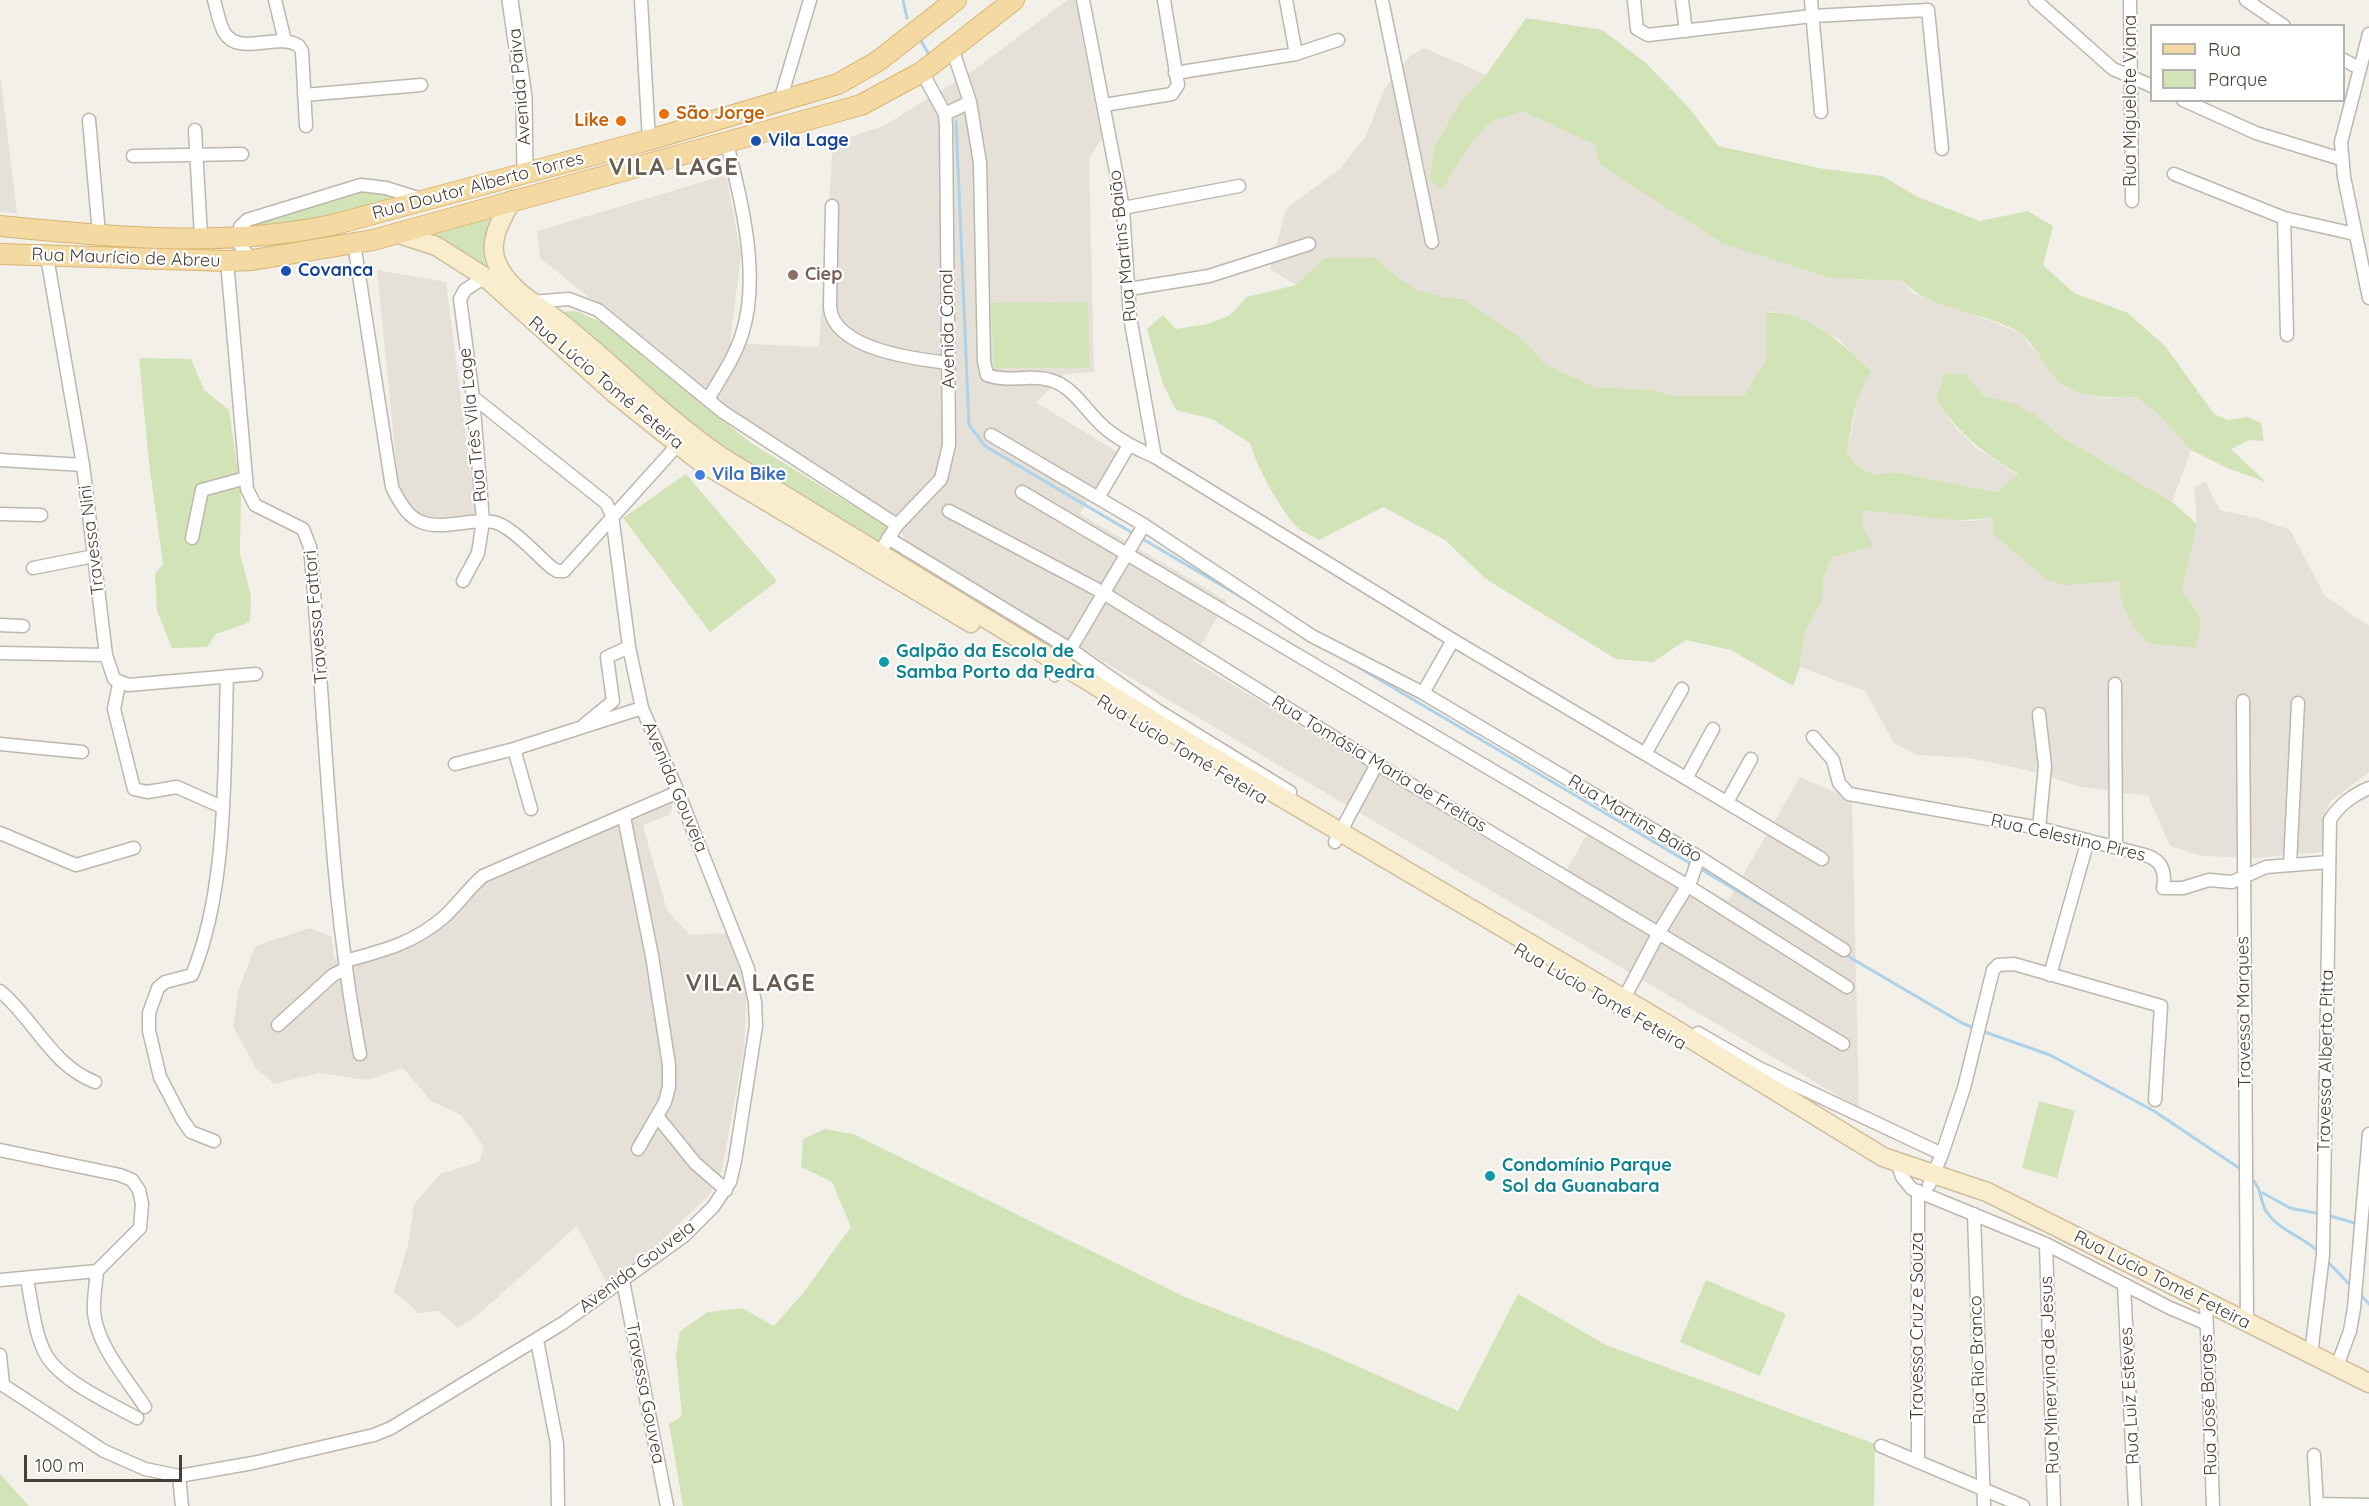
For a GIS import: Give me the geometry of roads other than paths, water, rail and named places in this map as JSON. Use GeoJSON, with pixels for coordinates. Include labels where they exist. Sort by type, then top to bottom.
{"type":"FeatureCollection","features":[{"type":"Feature","properties":{"kind":"main road","name":"Rua Doutor Alberto Torres"},"geometry":{"type":"LineString","coordinates":[[0,226],[99,234],[239,239],[290,234],[649,140],[853,77],[904,42],[956,0]]}},
{"type":"Feature","properties":{"kind":"main road","name":"Rua Maurício de Abreu"},"geometry":{"type":"LineString","coordinates":[[0,254],[47,257],[252,260],[354,243],[396,233],[726,140],[861,105],[922,72],[1014,0]]}},
{"type":"Feature","properties":{"kind":"main road","name":"Rua Lúcio Tomé Feteira"},"geometry":{"type":"LineString","coordinates":[[512,200],[498,227],[493,251],[508,280],[532,302],[565,325],[683,439]]}},
{"type":"Feature","properties":{"kind":"main road","name":"Rua Lúcio Tomé Feteira"},"geometry":{"type":"LineString","coordinates":[[396,233],[414,237],[453,254],[484,277],[614,393],[683,439],[720,456],[880,552],[1340,833],[1623,1000],[1900,1170],[1927,1184],[1953,1182],[1987,1192],[2369,1383]]}},
{"type":"Feature","properties":{"kind":"street"},"geometry":{"type":"LineString","coordinates":[[214,0],[223,31],[233,41],[241,43],[285,41],[295,43],[302,51],[306,126]]}},
{"type":"Feature","properties":{"kind":"street"},"geometry":{"type":"LineString","coordinates":[[275,0],[285,41]]}},
{"type":"Feature","properties":{"kind":"street","name":"Avenida Paiva"},"geometry":{"type":"LineString","coordinates":[[510,0],[524,97],[525,174]]}},
{"type":"Feature","properties":{"kind":"street"},"geometry":{"type":"LineString","coordinates":[[641,0],[649,140]]}},
{"type":"Feature","properties":{"kind":"street"},"geometry":{"type":"LineString","coordinates":[[780,101],[810,0]]}},
{"type":"Feature","properties":{"kind":"street","name":"Rua Martins Baião"},"geometry":{"type":"LineString","coordinates":[[1083,0],[1123,208],[1136,360],[1155,457]]}},
{"type":"Feature","properties":{"kind":"street"},"geometry":{"type":"LineString","coordinates":[[1104,105],[1172,94],[1176,91],[1176,73],[1164,0]]}},
{"type":"Feature","properties":{"kind":"street"},"geometry":{"type":"LineString","coordinates":[[1286,0],[1296,54]]}},
{"type":"Feature","properties":{"kind":"street"},"geometry":{"type":"LineString","coordinates":[[1382,0],[1432,242]]}},
{"type":"Feature","properties":{"kind":"street"},"geometry":{"type":"LineString","coordinates":[[1634,0],[1637,29],[1648,34],[1812,16],[1928,9],[1942,149]]}},
{"type":"Feature","properties":{"kind":"street"},"geometry":{"type":"LineString","coordinates":[[1682,0],[1686,31]]}},
{"type":"Feature","properties":{"kind":"street"},"geometry":{"type":"LineString","coordinates":[[1811,0],[1821,112]]}},
{"type":"Feature","properties":{"kind":"street"},"geometry":{"type":"LineString","coordinates":[[2035,0],[2100,60],[2131,78],[2150,86]]}},
{"type":"Feature","properties":{"kind":"street","name":"Rua Miguelote Viana"},"geometry":{"type":"LineString","coordinates":[[2130,0],[2132,201]]}},
{"type":"Feature","properties":{"kind":"street"},"geometry":{"type":"LineString","coordinates":[[2246,0],[2281,24]]}},
{"type":"Feature","properties":{"kind":"street"},"geometry":{"type":"LineString","coordinates":[[2369,34],[2341,142],[2341,159],[2369,298]]}},
{"type":"Feature","properties":{"kind":"street"},"geometry":{"type":"LineString","coordinates":[[1176,73],[1296,54],[1338,40]]}},
{"type":"Feature","properties":{"kind":"street","name":"Avenida Canal"},"geometry":{"type":"LineString","coordinates":[[952,48],[970,102],[980,163],[984,369],[990,377],[1041,377],[1059,383],[1076,396],[1109,432],[1129,445]]}},
{"type":"Feature","properties":{"kind":"street"},"geometry":{"type":"LineString","coordinates":[[2345,61],[2359,68]]}},
{"type":"Feature","properties":{"kind":"street","name":"Avenida Canal"},"geometry":{"type":"LineString","coordinates":[[880,552],[897,525],[941,479],[946,466],[949,445],[945,114],[922,72]]}},
{"type":"Feature","properties":{"kind":"street"},"geometry":{"type":"LineString","coordinates":[[304,95],[420,85]]}},
{"type":"Feature","properties":{"kind":"street"},"geometry":{"type":"LineString","coordinates":[[945,114],[970,102]]}},
{"type":"Feature","properties":{"kind":"street"},"geometry":{"type":"LineString","coordinates":[[2187,102],[2256,133],[2341,159]]}},
{"type":"Feature","properties":{"kind":"street"},"geometry":{"type":"LineString","coordinates":[[89,120],[99,234]]}},
{"type":"Feature","properties":{"kind":"street"},"geometry":{"type":"LineString","coordinates":[[195,130],[201,237]]}},
{"type":"Feature","properties":{"kind":"street"},"geometry":{"type":"LineString","coordinates":[[708,399],[743,334],[750,281],[748,249],[738,187],[726,140]]}},
{"type":"Feature","properties":{"kind":"street"},"geometry":{"type":"LineString","coordinates":[[133,156],[242,154]]}},
{"type":"Feature","properties":{"kind":"street"},"geometry":{"type":"LineString","coordinates":[[2174,174],[2284,218],[2355,234]]}},
{"type":"Feature","properties":{"kind":"street"},"geometry":{"type":"LineString","coordinates":[[239,239],[240,227],[247,220],[361,185],[380,186],[425,200]]}},
{"type":"Feature","properties":{"kind":"street"},"geometry":{"type":"LineString","coordinates":[[1123,208],[1239,186]]}},
{"type":"Feature","properties":{"kind":"street"},"geometry":{"type":"LineString","coordinates":[[832,206],[830,307],[831,317],[836,326],[845,334],[884,351],[948,363]]}},
{"type":"Feature","properties":{"kind":"street"},"geometry":{"type":"LineString","coordinates":[[2284,218],[2287,335]]}},
{"type":"Feature","properties":{"kind":"street","name":"Rua Maurício de Abreu"},"geometry":{"type":"LineString","coordinates":[[239,239],[242,249],[252,260]]}},
{"type":"Feature","properties":{"kind":"street"},"geometry":{"type":"LineString","coordinates":[[354,243],[392,487],[405,512],[422,523],[439,526],[483,521],[498,523],[551,567],[557,571],[564,571],[612,515],[683,439]]}},
{"type":"Feature","properties":{"kind":"street"},"geometry":{"type":"LineString","coordinates":[[1129,289],[1209,276],[1309,244]]}},
{"type":"Feature","properties":{"kind":"street","name":"Travessa Nini"},"geometry":{"type":"LineString","coordinates":[[47,257],[83,465],[106,655],[111,673],[119,684]]}},
{"type":"Feature","properties":{"kind":"street","name":"Travessa Fattori"},"geometry":{"type":"LineString","coordinates":[[227,261],[247,489],[255,505],[297,524],[308,536],[321,663],[326,766],[345,965],[360,1054]]}},
{"type":"Feature","properties":{"kind":"street","name":"Rua Três Vila Lage"},"geometry":{"type":"LineString","coordinates":[[463,581],[478,553],[483,521],[472,397],[460,299],[465,290],[484,277]]}},
{"type":"Feature","properties":{"kind":"street"},"geometry":{"type":"LineString","coordinates":[[532,302],[569,299],[598,310],[708,399],[774,447],[897,525]]}},
{"type":"Feature","properties":{"kind":"street"},"geometry":{"type":"LineString","coordinates":[[472,397],[606,503],[612,515]]}},
{"type":"Feature","properties":{"kind":"street","name":"Rua Martins Baião"},"geometry":{"type":"LineString","coordinates":[[991,435],[1098,498],[1141,530],[1312,636],[1423,693],[1844,950]]}},
{"type":"Feature","properties":{"kind":"street"},"geometry":{"type":"LineString","coordinates":[[1098,498],[1129,445],[1155,457],[1453,640],[1822,859]]}},
{"type":"Feature","properties":{"kind":"street"},"geometry":{"type":"LineString","coordinates":[[0,459],[83,465]]}},
{"type":"Feature","properties":{"kind":"street"},"geometry":{"type":"LineString","coordinates":[[192,538],[202,490],[246,478]]}},
{"type":"Feature","properties":{"kind":"street"},"geometry":{"type":"LineString","coordinates":[[1022,492],[1128,549],[1689,883],[1847,987]]}},
{"type":"Feature","properties":{"kind":"street","name":"Rua Tomásia Maria de Freitas"},"geometry":{"type":"LineString","coordinates":[[949,511],[1102,592],[1377,764],[1843,1044]]}},
{"type":"Feature","properties":{"kind":"street"},"geometry":{"type":"LineString","coordinates":[[0,514],[41,515]]}},
{"type":"Feature","properties":{"kind":"street","name":"Avenida Gouveia"},"geometry":{"type":"LineString","coordinates":[[1,1384],[104,1451],[145,1469],[179,1476],[253,1463],[374,1435],[392,1428],[537,1340],[623,1281],[684,1236],[726,1190],[735,1161],[756,1026],[755,1002],[748,969],[642,708],[629,647],[612,515]]}},
{"type":"Feature","properties":{"kind":"street"},"geometry":{"type":"LineString","coordinates":[[1062,663],[1102,592],[1141,530]]}},
{"type":"Feature","properties":{"kind":"street"},"geometry":{"type":"LineString","coordinates":[[33,568],[94,556]]}},
{"type":"Feature","properties":{"kind":"street"},"geometry":{"type":"LineString","coordinates":[[0,625],[23,627]]}},
{"type":"Feature","properties":{"kind":"street"},"geometry":{"type":"LineString","coordinates":[[1423,693],[1453,640]]}},
{"type":"Feature","properties":{"kind":"street"},"geometry":{"type":"LineString","coordinates":[[582,728],[613,701],[607,657],[629,647]]}},
{"type":"Feature","properties":{"kind":"street"},"geometry":{"type":"LineString","coordinates":[[0,653],[106,655]]}},
{"type":"Feature","properties":{"kind":"street"},"geometry":{"type":"LineString","coordinates":[[222,807],[177,787],[147,792],[134,789],[114,709],[119,684],[256,674]]}},
{"type":"Feature","properties":{"kind":"street"},"geometry":{"type":"LineString","coordinates":[[214,1141],[191,1131],[169,1095],[152,1051],[149,1013],[158,988],[170,980],[187,978],[194,969],[209,917],[222,807],[227,676]]}},
{"type":"Feature","properties":{"kind":"street"},"geometry":{"type":"LineString","coordinates":[[2115,684],[2116,847]]}},
{"type":"Feature","properties":{"kind":"street"},"geometry":{"type":"LineString","coordinates":[[1646,754],[1682,689]]}},
{"type":"Feature","properties":{"kind":"street","name":"Travessa Marques"},"geometry":{"type":"LineString","coordinates":[[2242,701],[2242,879],[2248,1173],[2247,1324]]}},
{"type":"Feature","properties":{"kind":"street"},"geometry":{"type":"LineString","coordinates":[[2290,864],[2298,703]]}},
{"type":"Feature","properties":{"kind":"street"},"geometry":{"type":"LineString","coordinates":[[455,764],[514,749],[642,708]]}},
{"type":"Feature","properties":{"kind":"street"},"geometry":{"type":"LineString","coordinates":[[2039,714],[2045,766],[2039,828]]}},
{"type":"Feature","properties":{"kind":"street"},"geometry":{"type":"LineString","coordinates":[[1687,777],[1713,729]]}},
{"type":"Feature","properties":{"kind":"street","name":"Rua Celestino Pires"},"geometry":{"type":"LineString","coordinates":[[1813,737],[1833,760],[1839,783],[1849,794],[2039,828],[2155,858],[2165,876],[2163,888],[2183,888],[2209,880],[2232,882],[2266,867],[2329,862]]}},
{"type":"Feature","properties":{"kind":"street"},"geometry":{"type":"LineString","coordinates":[[0,744],[82,752]]}},
{"type":"Feature","properties":{"kind":"street"},"geometry":{"type":"LineString","coordinates":[[514,749],[531,809]]}},
{"type":"Feature","properties":{"kind":"street"},"geometry":{"type":"LineString","coordinates":[[1727,802],[1751,759]]}},
{"type":"Feature","properties":{"kind":"street"},"geometry":{"type":"LineString","coordinates":[[1340,833],[1377,764]]}},
{"type":"Feature","properties":{"kind":"street","name":"Travessa Alberto Pitta"},"geometry":{"type":"LineString","coordinates":[[2311,1354],[2323,1255],[2330,820],[2334,812],[2369,788]]}},
{"type":"Feature","properties":{"kind":"street"},"geometry":{"type":"LineString","coordinates":[[278,1025],[345,965],[400,946],[420,936],[447,914],[464,893],[483,876],[678,792]]}},
{"type":"Feature","properties":{"kind":"street"},"geometry":{"type":"LineString","coordinates":[[624,817],[667,1045],[669,1087],[657,1116],[638,1149]]}},
{"type":"Feature","properties":{"kind":"street"},"geometry":{"type":"LineString","coordinates":[[0,833],[76,865],[134,849]]}},
{"type":"Feature","properties":{"kind":"street"},"geometry":{"type":"LineString","coordinates":[[2050,975],[2088,840]]}},
{"type":"Feature","properties":{"kind":"street"},"geometry":{"type":"LineString","coordinates":[[1698,861],[1689,883],[1659,932],[1623,1000],[1757,1067],[1942,1154]]}},
{"type":"Feature","properties":{"kind":"street"},"geometry":{"type":"LineString","coordinates":[[1927,1184],[1942,1154],[1964,1088],[1993,970],[1998,965],[2014,964],[2161,1006],[2154,1100]]}},
{"type":"Feature","properties":{"kind":"street"},"geometry":{"type":"LineString","coordinates":[[0,991],[21,1010],[60,1061],[72,1072],[95,1082]]}},
{"type":"Feature","properties":{"kind":"street"},"geometry":{"type":"LineString","coordinates":[[657,1116],[695,1163],[726,1190]]}},
{"type":"Feature","properties":{"kind":"street"},"geometry":{"type":"LineString","coordinates":[[2337,1366],[2350,1331],[2354,1308],[2369,1134]]}},
{"type":"Feature","properties":{"kind":"street"},"geometry":{"type":"LineString","coordinates":[[0,1150],[120,1175],[132,1180],[139,1190],[142,1204],[140,1228],[97,1271],[27,1280],[0,1280]]}},
{"type":"Feature","properties":{"kind":"street","name":"Rua Lúcio Tomé Feteira"},"geometry":{"type":"LineString","coordinates":[[1927,1184],[1974,1214],[2046,1244],[2124,1285],[2205,1323]]}},
{"type":"Feature","properties":{"kind":"street","name":"Travessa Cruz e Souza"},"geometry":{"type":"LineString","coordinates":[[1917,1461],[1927,1184]]}},
{"type":"Feature","properties":{"kind":"street","name":"Rua Rio Branco"},"geometry":{"type":"LineString","coordinates":[[1974,1214],[1983,1506]]}},
{"type":"Feature","properties":{"kind":"street","name":"Rua Minervina de Jesus"},"geometry":{"type":"LineString","coordinates":[[2046,1244],[2054,1506]]}},
{"type":"Feature","properties":{"kind":"street"},"geometry":{"type":"LineString","coordinates":[[97,1271],[94,1313],[98,1328],[107,1348],[145,1407]]}},
{"type":"Feature","properties":{"kind":"street"},"geometry":{"type":"LineString","coordinates":[[27,1280],[40,1340],[48,1358],[78,1384],[136,1418]]}},
{"type":"Feature","properties":{"kind":"street","name":"Travessa Gouvea"},"geometry":{"type":"LineString","coordinates":[[623,1281],[667,1506]]}},
{"type":"Feature","properties":{"kind":"street","name":"Rua Luiz Esteves"},"geometry":{"type":"LineString","coordinates":[[2124,1285],[2134,1506]]}},
{"type":"Feature","properties":{"kind":"street","name":"Rua José Borges"},"geometry":{"type":"LineString","coordinates":[[2206,1303],[2213,1506]]}},
{"type":"Feature","properties":{"kind":"street"},"geometry":{"type":"LineString","coordinates":[[537,1340],[557,1444],[558,1506]]}},
{"type":"Feature","properties":{"kind":"street"},"geometry":{"type":"LineString","coordinates":[[0,1355],[1,1384]]}},
{"type":"Feature","properties":{"kind":"street"},"geometry":{"type":"LineString","coordinates":[[1881,1446],[2023,1506]]}},
{"type":"Feature","properties":{"kind":"street"},"geometry":{"type":"LineString","coordinates":[[2314,1455],[2317,1505],[2369,1505]]}},
{"type":"Feature","properties":{"kind":"street"},"geometry":{"type":"LineString","coordinates":[[179,1476],[182,1506]]}},
{"type":"Feature","properties":{"kind":"waterway"},"geometry":{"type":"LineString","coordinates":[[903,0],[907,18]]}},
{"type":"Feature","properties":{"kind":"waterway"},"geometry":{"type":"LineString","coordinates":[[921,41],[928,53]]}},
{"type":"Feature","properties":{"kind":"waterway"},"geometry":{"type":"LineString","coordinates":[[956,121],[969,425],[985,446],[1136,535]]}},
{"type":"Feature","properties":{"kind":"waterway"},"geometry":{"type":"LineString","coordinates":[[1141,538],[1260,608]]}},
{"type":"Feature","properties":{"kind":"waterway"},"geometry":{"type":"LineString","coordinates":[[1353,664],[1693,865]]}},
{"type":"Feature","properties":{"kind":"waterway"},"geometry":{"type":"LineString","coordinates":[[1699,868],[1781,917]]}},
{"type":"Feature","properties":{"kind":"waterway"},"geometry":{"type":"LineString","coordinates":[[1844,954],[1976,1029]]}},
{"type":"Feature","properties":{"kind":"waterway"},"geometry":{"type":"LineString","coordinates":[[1982,1031],[2050,1055],[2154,1111],[2242,1170]]}},
{"type":"Feature","properties":{"kind":"waterway"},"geometry":{"type":"LineString","coordinates":[[2250,1177],[2257,1186],[2264,1207],[2271,1218],[2320,1253]]}},
{"type":"Feature","properties":{"kind":"waterway"},"geometry":{"type":"LineString","coordinates":[[2263,1193],[2290,1208],[2321,1214]]}},
{"type":"Feature","properties":{"kind":"waterway"},"geometry":{"type":"LineString","coordinates":[[2327,1215],[2358,1224]]}},
{"type":"Feature","properties":{"kind":"waterway"},"geometry":{"type":"LineString","coordinates":[[2326,1260],[2353,1288]]}},
{"type":"Feature","properties":{"kind":"waterway"},"geometry":{"type":"LineString","coordinates":[[2360,1294],[2369,1304]]}},
{"type":"Feature","properties":{"kind":"place","name":"São Jorge"},"geometry":{"type":"Point","coordinates":[664,114]}},
{"type":"Feature","properties":{"kind":"place","name":"Like"},"geometry":{"type":"Point","coordinates":[621,121]}},
{"type":"Feature","properties":{"kind":"place","name":"Vila Lage"},"geometry":{"type":"Point","coordinates":[756,141]}},
{"type":"Feature","properties":{"kind":"place","name":"Covanca"},"geometry":{"type":"Point","coordinates":[286,271]}},
{"type":"Feature","properties":{"kind":"place","name":"Ciep"},"geometry":{"type":"Point","coordinates":[793,275]}},
{"type":"Feature","properties":{"kind":"place","name":"Vila Bike"},"geometry":{"type":"Point","coordinates":[700,475]}},
{"type":"Feature","properties":{"kind":"place","name":"Galpão da Escola de Samba Porto da Pedra"},"geometry":{"type":"Point","coordinates":[884,662]}},
{"type":"Feature","properties":{"kind":"place","name":"Condomínio Parque Sol da Guanabara"},"geometry":{"type":"Point","coordinates":[1490,1176]}},
{"type":"Feature","properties":{"kind":"district","name":"VILA LAGE"},"geometry":{"type":"Point","coordinates":[674,168]}},
{"type":"Feature","properties":{"kind":"district","name":"VILA LAGE"},"geometry":{"type":"Point","coordinates":[751,984]}}]}
